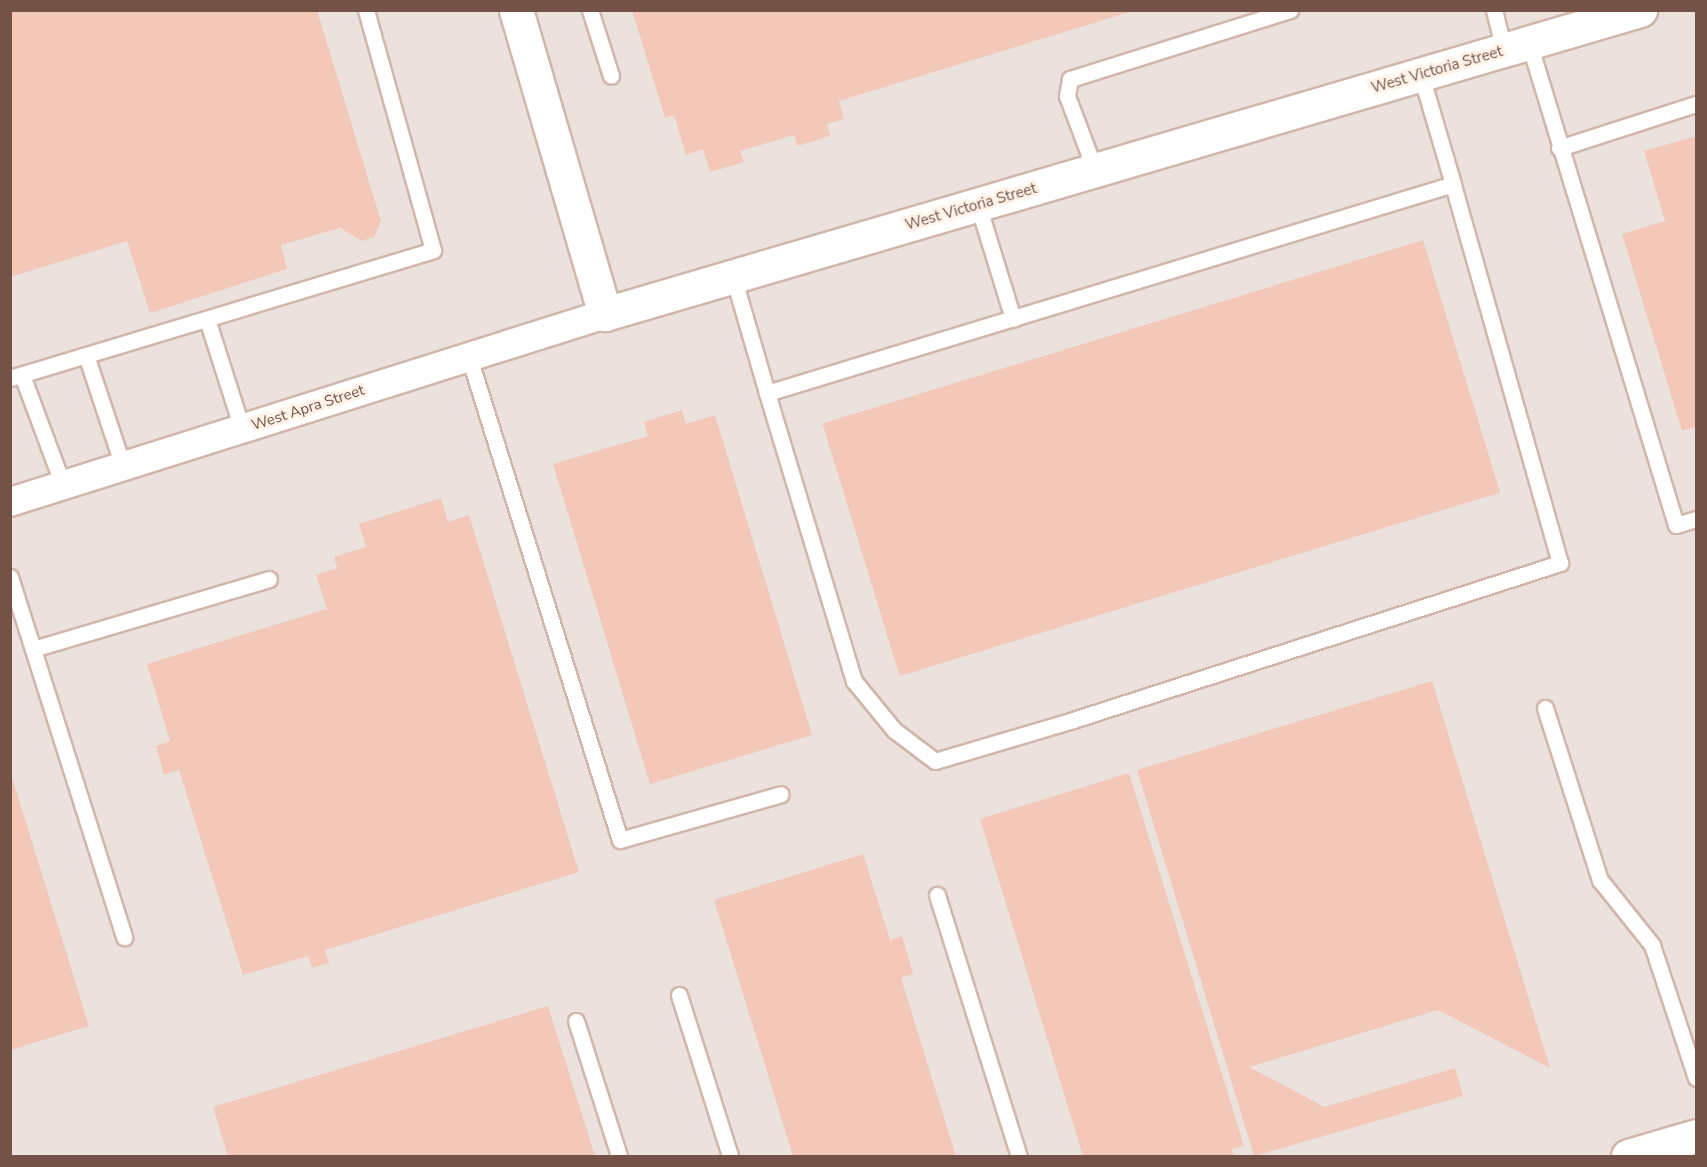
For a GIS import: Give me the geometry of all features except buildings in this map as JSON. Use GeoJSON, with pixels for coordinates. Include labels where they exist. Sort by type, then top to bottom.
{"type":"FeatureCollection","features":[{"type":"Feature","properties":{"kind":"street"},"geometry":{"type":"LineString","coordinates":[[516,10],[605,314]]}},
{"type":"Feature","properties":{"kind":"street","name":"West Victoria Street"},"geometry":{"type":"LineString","coordinates":[[605,314],[1640,10]]}},
{"type":"Feature","properties":{"kind":"street","name":"West Apra Street"},"geometry":{"type":"LineString","coordinates":[[10,502],[605,314]]}},
{"type":"Feature","properties":{"kind":"street"},"geometry":{"type":"LineString","coordinates":[[1628,1156],[1696,1136]]}},
{"type":"Feature","properties":{"kind":"lane"},"geometry":{"type":"LineString","coordinates":[[63,485],[16,376],[433,250],[366,10]]}},
{"type":"Feature","properties":{"kind":"lane"},"geometry":{"type":"LineString","coordinates":[[590,10],[611,76]]}},
{"type":"Feature","properties":{"kind":"lane"},"geometry":{"type":"LineString","coordinates":[[1095,170],[1067,96],[1070,80],[1290,10]]}},
{"type":"Feature","properties":{"kind":"lane"},"geometry":{"type":"LineString","coordinates":[[1494,10],[1516,47],[1559,148],[1676,525],[1696,519]]}},
{"type":"Feature","properties":{"kind":"lane"},"geometry":{"type":"LineString","coordinates":[[733,276],[854,681],[894,730],[935,761],[1073,720],[1560,563],[1421,75]]}},
{"type":"Feature","properties":{"kind":"lane"},"geometry":{"type":"LineString","coordinates":[[1559,148],[1696,104]]}},
{"type":"Feature","properties":{"kind":"lane"},"geometry":{"type":"LineString","coordinates":[[767,393],[1453,184]]}},
{"type":"Feature","properties":{"kind":"lane"},"geometry":{"type":"LineString","coordinates":[[978,205],[1012,319]]}},
{"type":"Feature","properties":{"kind":"lane"},"geometry":{"type":"LineString","coordinates":[[207,319],[242,429]]}},
{"type":"Feature","properties":{"kind":"lane"},"geometry":{"type":"LineString","coordinates":[[86,355],[123,466]]}},
{"type":"Feature","properties":{"kind":"lane"},"geometry":{"type":"LineString","coordinates":[[469,357],[620,840],[781,794]]}},
{"type":"Feature","properties":{"kind":"lane"},"geometry":{"type":"LineString","coordinates":[[10,577],[124,937]]}},
{"type":"Feature","properties":{"kind":"lane"},"geometry":{"type":"LineString","coordinates":[[33,649],[269,579]]}},
{"type":"Feature","properties":{"kind":"lane"},"geometry":{"type":"LineString","coordinates":[[1545,708],[1600,880],[1652,945],[1696,1078]]}},
{"type":"Feature","properties":{"kind":"lane"},"geometry":{"type":"LineString","coordinates":[[937,895],[1019,1156]]}},
{"type":"Feature","properties":{"kind":"lane"},"geometry":{"type":"LineString","coordinates":[[679,995],[730,1156]]}},
{"type":"Feature","properties":{"kind":"lane"},"geometry":{"type":"LineString","coordinates":[[576,1021],[619,1156]]}},
{"type":"Feature","properties":{"kind":"shaded area"},"geometry":{"type":"Polygon","coordinates":[[[11,11],[1696,11],[1696,1156],[11,1156],[11,11]]]}}]}
